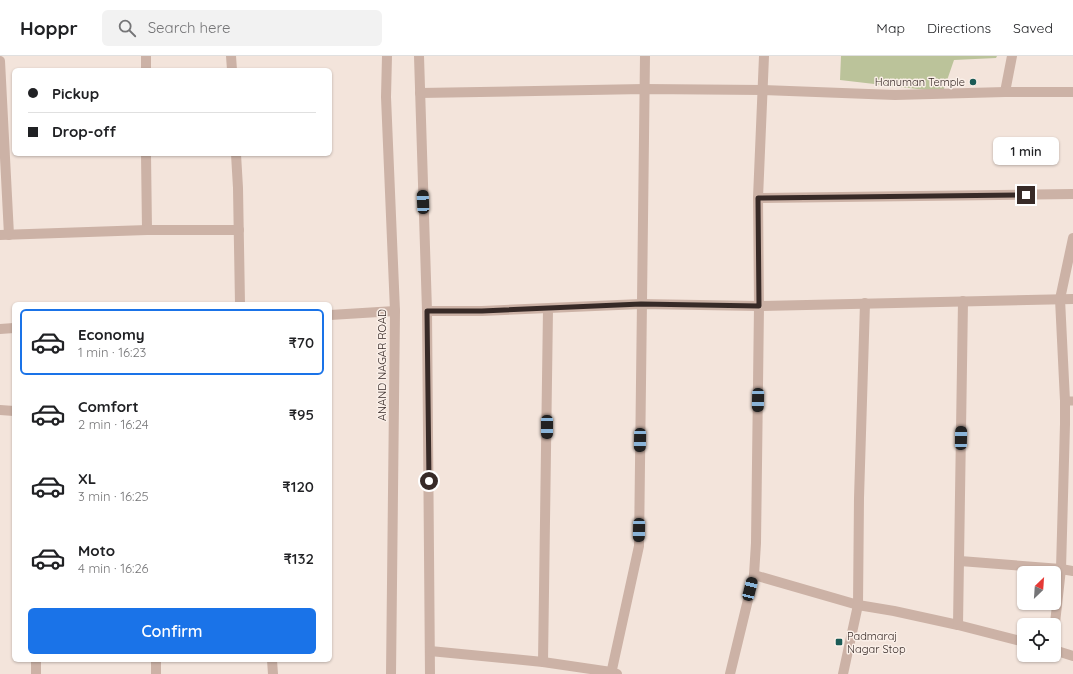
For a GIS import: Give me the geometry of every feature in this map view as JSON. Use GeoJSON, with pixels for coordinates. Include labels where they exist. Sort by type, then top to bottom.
{"type":"FeatureCollection","features":[{"type":"Feature","properties":{"kind":"street"},"geometry":{"type":"LineString","coordinates":[[146,56],[146,68]]}},
{"type":"Feature","properties":{"kind":"street"},"geometry":{"type":"LineString","coordinates":[[231,56],[232,68]]}},
{"type":"Feature","properties":{"kind":"street","name":"ANAND NAGAR ROAD"},"geometry":{"type":"LineString","coordinates":[[387,56],[386,97],[395,311],[392,674]]}},
{"type":"Feature","properties":{"kind":"street"},"geometry":{"type":"LineString","coordinates":[[419,56],[427,311],[430,674]]}},
{"type":"Feature","properties":{"kind":"street"},"geometry":{"type":"LineString","coordinates":[[430,651],[543,662],[613,673],[639,546],[645,56]]}},
{"type":"Feature","properties":{"kind":"street"},"geometry":{"type":"LineString","coordinates":[[730,674],[754,575],[756,543],[759,306],[758,198],[764,56]]}},
{"type":"Feature","properties":{"kind":"street"},"geometry":{"type":"LineString","coordinates":[[1005,92],[1012,56]]}},
{"type":"Feature","properties":{"kind":"street"},"geometry":{"type":"LineString","coordinates":[[0,60],[4,235],[147,230],[239,230]]}},
{"type":"Feature","properties":{"kind":"street"},"geometry":{"type":"LineString","coordinates":[[420,94],[644,89],[763,90],[895,95],[1073,92]]}},
{"type":"Feature","properties":{"kind":"street"},"geometry":{"type":"LineString","coordinates":[[146,156],[147,230]]}},
{"type":"Feature","properties":{"kind":"street"},"geometry":{"type":"LineString","coordinates":[[236,156],[240,302]]}},
{"type":"Feature","properties":{"kind":"street"},"geometry":{"type":"LineString","coordinates":[[758,198],[1073,194]]}},
{"type":"Feature","properties":{"kind":"street"},"geometry":{"type":"LineString","coordinates":[[1073,238],[1060,299],[1069,401],[1061,569],[1073,571]]}},
{"type":"Feature","properties":{"kind":"street"},"geometry":{"type":"LineString","coordinates":[[427,311],[482,311],[641,304],[759,306],[1073,299]]}},
{"type":"Feature","properties":{"kind":"street"},"geometry":{"type":"LineString","coordinates":[[958,625],[963,301]]}},
{"type":"Feature","properties":{"kind":"street"},"geometry":{"type":"LineString","coordinates":[[843,674],[858,604],[864,303]]}},
{"type":"Feature","properties":{"kind":"street"},"geometry":{"type":"LineString","coordinates":[[543,662],[548,308]]}},
{"type":"Feature","properties":{"kind":"street"},"geometry":{"type":"LineString","coordinates":[[332,315],[395,311]]}},
{"type":"Feature","properties":{"kind":"street"},"geometry":{"type":"LineString","coordinates":[[0,329],[12,328]]}},
{"type":"Feature","properties":{"kind":"street"},"geometry":{"type":"LineString","coordinates":[[0,410],[12,410]]}},
{"type":"Feature","properties":{"kind":"street"},"geometry":{"type":"LineString","coordinates":[[960,561],[1023,566]]}},
{"type":"Feature","properties":{"kind":"street"},"geometry":{"type":"LineString","coordinates":[[754,575],[858,604],[958,625],[1017,640]]}},
{"type":"Feature","properties":{"kind":"street"},"geometry":{"type":"LineString","coordinates":[[1061,652],[1073,656]]}},
{"type":"Feature","properties":{"kind":"street"},"geometry":{"type":"LineString","coordinates":[[36,662],[36,674]]}},
{"type":"Feature","properties":{"kind":"street"},"geometry":{"type":"LineString","coordinates":[[156,662],[156,674]]}},
{"type":"Feature","properties":{"kind":"street"},"geometry":{"type":"LineString","coordinates":[[272,662],[273,674]]}},
{"type":"Feature","properties":{"kind":"green space"},"geometry":{"type":"Polygon","coordinates":[[[841,56],[997,56],[996,58],[954,60],[943,92],[840,80],[841,56]]]}},
{"type":"Feature","properties":{"kind":"place","name":"Hanuman Temple"},"geometry":{"type":"Point","coordinates":[973,82]}},
{"type":"Feature","properties":{"kind":"place","name":"Padmaraj Nagar Stop"},"geometry":{"type":"Point","coordinates":[839,642]}},
{"type":"Feature","properties":{"kind":"route"},"geometry":{"type":"LineString","coordinates":[[429,481],[427,311],[482,311],[641,304],[759,306],[758,198],[1026,195]]}}]}
